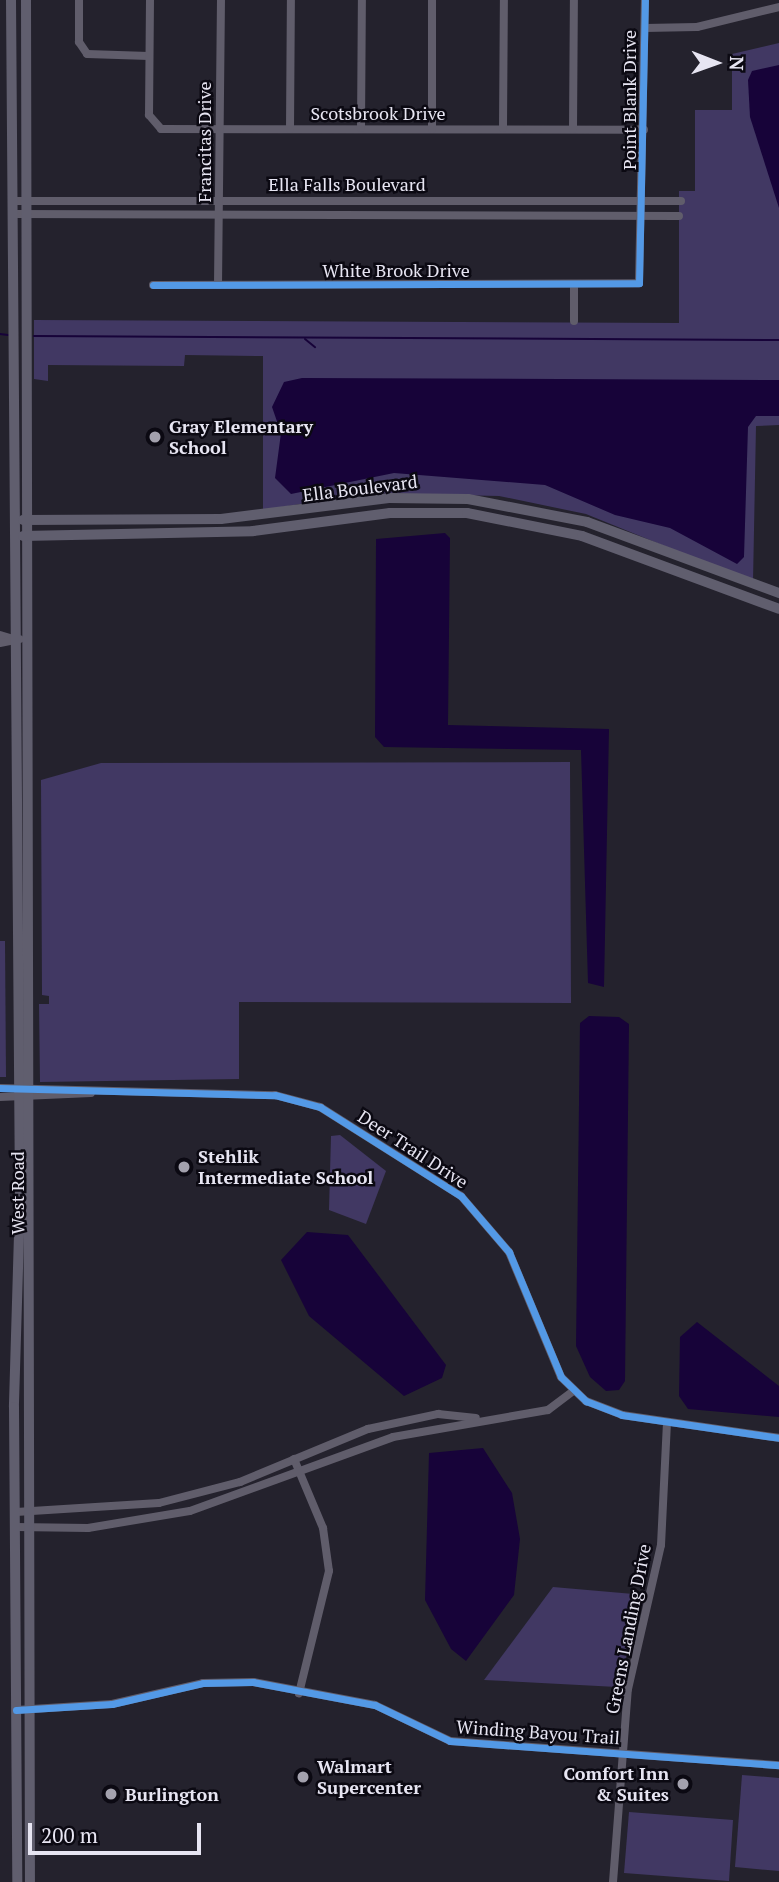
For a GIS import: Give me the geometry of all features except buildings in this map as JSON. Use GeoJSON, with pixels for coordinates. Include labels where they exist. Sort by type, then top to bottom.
{"type":"FeatureCollection","features":[{"type":"Feature","properties":{"kind":"main road","name":"West Road"},"geometry":{"type":"LineString","coordinates":[[11,0],[16,1000],[20,1201],[14,1407],[17,1878]]}},
{"type":"Feature","properties":{"kind":"main road","name":"West Road"},"geometry":{"type":"LineString","coordinates":[[26,0],[32,1201],[28,1407],[30,1878]]}},
{"type":"Feature","properties":{"kind":"main road"},"geometry":{"type":"LineString","coordinates":[[12,87],[27,87]]}},
{"type":"Feature","properties":{"kind":"main road","name":"Ella Boulevard"},"geometry":{"type":"LineString","coordinates":[[13,520],[152,521],[253,517],[411,496],[489,501],[587,522],[740,583],[779,593]]}},
{"type":"Feature","properties":{"kind":"main road"},"geometry":{"type":"LineString","coordinates":[[487,516],[489,501]]}},
{"type":"Feature","properties":{"kind":"main road","name":"Ella Boulevard"},"geometry":{"type":"LineString","coordinates":[[14,536],[256,531],[412,511],[487,516],[582,536],[736,597],[779,608]]}},
{"type":"Feature","properties":{"kind":"main road"},"geometry":{"type":"LineString","coordinates":[[253,517],[256,531]]}},
{"type":"Feature","properties":{"kind":"main road"},"geometry":{"type":"LineString","coordinates":[[152,521],[152,534]]}},
{"type":"Feature","properties":{"kind":"main road"},"geometry":{"type":"LineString","coordinates":[[736,597],[740,583]]}},
{"type":"Feature","properties":{"kind":"main road"},"geometry":{"type":"LineString","coordinates":[[16,733],[29,732]]}},
{"type":"Feature","properties":{"kind":"main road"},"geometry":{"type":"LineString","coordinates":[[16,817],[30,818]]}},
{"type":"Feature","properties":{"kind":"main road"},"geometry":{"type":"LineString","coordinates":[[16,1000],[31,999]]}},
{"type":"Feature","properties":{"kind":"main road"},"geometry":{"type":"LineString","coordinates":[[20,1201],[32,1201]]}},
{"type":"Feature","properties":{"kind":"main road"},"geometry":{"type":"LineString","coordinates":[[18,1303],[30,1304]]}},
{"type":"Feature","properties":{"kind":"main road"},"geometry":{"type":"LineString","coordinates":[[14,1407],[28,1407]]}},
{"type":"Feature","properties":{"kind":"main road"},"geometry":{"type":"LineString","coordinates":[[17,1796],[29,1796]]}},
{"type":"Feature","properties":{"kind":"main road"},"geometry":{"type":"LineString","coordinates":[[17,1878],[30,1878]]}},
{"type":"Feature","properties":{"kind":"street"},"geometry":{"type":"LineString","coordinates":[[79,0],[79,42],[87,54],[149,56],[149,0]]}},
{"type":"Feature","properties":{"kind":"street","name":"Francitas Drive"},"geometry":{"type":"LineString","coordinates":[[218,285],[220,0]]}},
{"type":"Feature","properties":{"kind":"street"},"geometry":{"type":"LineString","coordinates":[[290,129],[291,0]]}},
{"type":"Feature","properties":{"kind":"street"},"geometry":{"type":"LineString","coordinates":[[361,128],[362,0]]}},
{"type":"Feature","properties":{"kind":"street"},"geometry":{"type":"LineString","coordinates":[[432,0],[432,129]]}},
{"type":"Feature","properties":{"kind":"street"},"geometry":{"type":"LineString","coordinates":[[503,128],[504,0]]}},
{"type":"Feature","properties":{"kind":"street"},"geometry":{"type":"LineString","coordinates":[[573,129],[574,0]]}},
{"type":"Feature","properties":{"kind":"street","name":"Point Blank Drive"},"geometry":{"type":"LineString","coordinates":[[639,284],[644,217],[645,0]]}},
{"type":"Feature","properties":{"kind":"street"},"geometry":{"type":"LineString","coordinates":[[645,28],[697,27],[779,8]]}},
{"type":"Feature","properties":{"kind":"street","name":"Scotsbrook Drive"},"geometry":{"type":"LineString","coordinates":[[149,56],[153,124],[220,129],[644,130]]}},
{"type":"Feature","properties":{"kind":"street"},"geometry":{"type":"LineString","coordinates":[[377,200],[377,215]]}},
{"type":"Feature","properties":{"kind":"street"},"geometry":{"type":"LineString","coordinates":[[502,200],[502,215]]}},
{"type":"Feature","properties":{"kind":"street","name":"Ella Falls Boulevard"},"geometry":{"type":"LineString","coordinates":[[13,201],[681,201]]}},
{"type":"Feature","properties":{"kind":"street","name":"Ella Falls Boulevard"},"geometry":{"type":"LineString","coordinates":[[13,214],[679,216]]}},
{"type":"Feature","properties":{"kind":"street","name":"White Brook Drive"},"geometry":{"type":"LineString","coordinates":[[153,285],[639,284]]}},
{"type":"Feature","properties":{"kind":"street"},"geometry":{"type":"LineString","coordinates":[[574,286],[574,321]]}},
{"type":"Feature","properties":{"kind":"street"},"geometry":{"type":"LineString","coordinates":[[0,635],[14,639],[30,639]]}},
{"type":"Feature","properties":{"kind":"street"},"geometry":{"type":"LineString","coordinates":[[0,643],[14,639]]}},
{"type":"Feature","properties":{"kind":"street","name":"Deer Trail Drive"},"geometry":{"type":"LineString","coordinates":[[0,1088],[18,1093]]}},
{"type":"Feature","properties":{"kind":"street","name":"Deer Trail Drive"},"geometry":{"type":"LineString","coordinates":[[0,1097],[18,1093],[275,1095],[328,1112],[461,1196],[509,1252],[561,1377],[573,1391],[601,1409],[667,1423],[779,1438]]}},
{"type":"Feature","properties":{"kind":"street"},"geometry":{"type":"LineString","coordinates":[[16,1527],[134,1522],[246,1495],[393,1437],[479,1419],[540,1413],[573,1391]]}},
{"type":"Feature","properties":{"kind":"street"},"geometry":{"type":"LineString","coordinates":[[16,1512],[132,1508],[240,1482],[388,1424],[438,1415],[479,1419]]}},
{"type":"Feature","properties":{"kind":"street","name":"Greens Landing Drive"},"geometry":{"type":"LineString","coordinates":[[613,1882],[628,1689],[661,1545],[667,1423]]}},
{"type":"Feature","properties":{"kind":"street"},"geometry":{"type":"LineString","coordinates":[[294,1460],[323,1528],[329,1571],[299,1693]]}},
{"type":"Feature","properties":{"kind":"street"},"geometry":{"type":"LineString","coordinates":[[240,1482],[246,1495]]}},
{"type":"Feature","properties":{"kind":"street","name":"Winding Bayou Trail"},"geometry":{"type":"LineString","coordinates":[[16,1710],[28,1706],[111,1704],[219,1681],[375,1705],[440,1740],[779,1765]]}},
{"type":"Feature","properties":{"kind":"shaded area"},"geometry":{"type":"Polygon","coordinates":[[[779,43],[779,425],[756,426],[753,582],[586,514],[499,496],[368,493],[263,510],[263,356],[185,355],[184,366],[48,365],[48,381],[34,379],[34,320],[679,323],[679,191],[695,191],[695,110],[732,110],[732,54],[779,43]]]}},
{"type":"Feature","properties":{"kind":"shaded area"},"geometry":{"type":"Polygon","coordinates":[[[779,65],[779,208],[750,117],[748,80],[752,71],[779,65]]]}},
{"type":"Feature","properties":{"kind":"shaded area"},"geometry":{"type":"Polygon","coordinates":[[[302,378],[779,380],[779,416],[756,416],[748,427],[744,557],[737,564],[670,528],[615,515],[545,485],[394,473],[291,494],[275,478],[281,433],[272,407],[284,382],[302,378]]]}},
{"type":"Feature","properties":{"kind":"shaded area"},"geometry":{"type":"Polygon","coordinates":[[[445,533],[450,538],[448,725],[609,729],[604,987],[588,983],[581,750],[384,747],[375,737],[376,539],[445,533]]]}},
{"type":"Feature","properties":{"kind":"shaded area"},"geometry":{"type":"Polygon","coordinates":[[[570,762],[571,1003],[239,1002],[239,1079],[40,1082],[39,1004],[49,1004],[49,996],[42,995],[41,780],[101,763],[570,762]]]}},
{"type":"Feature","properties":{"kind":"shaded area"},"geometry":{"type":"Polygon","coordinates":[[[0,941],[5,941],[6,1077],[0,1077],[0,941]]]}},
{"type":"Feature","properties":{"kind":"shaded area"},"geometry":{"type":"Polygon","coordinates":[[[589,1016],[619,1017],[629,1024],[625,1381],[619,1390],[606,1391],[590,1377],[576,1346],[580,1023],[589,1016]]]}},
{"type":"Feature","properties":{"kind":"shaded area"},"geometry":{"type":"Polygon","coordinates":[[[340,1135],[386,1171],[366,1224],[329,1210],[331,1136],[340,1135]]]}},
{"type":"Feature","properties":{"kind":"shaded area"},"geometry":{"type":"Polygon","coordinates":[[[307,1232],[348,1235],[446,1365],[442,1378],[404,1396],[309,1316],[281,1260],[307,1232]]]}},
{"type":"Feature","properties":{"kind":"shaded area"},"geometry":{"type":"Polygon","coordinates":[[[697,1322],[779,1386],[779,1417],[688,1409],[679,1396],[680,1337],[697,1322]]]}},
{"type":"Feature","properties":{"kind":"shaded area"},"geometry":{"type":"Polygon","coordinates":[[[483,1448],[512,1493],[520,1539],[514,1595],[466,1661],[451,1649],[425,1600],[429,1453],[483,1448]]]}},
{"type":"Feature","properties":{"kind":"shaded area"},"geometry":{"type":"Polygon","coordinates":[[[553,1587],[645,1595],[617,1687],[484,1680],[553,1587]]]}},
{"type":"Feature","properties":{"kind":"shaded area"},"geometry":{"type":"Polygon","coordinates":[[[742,1775],[779,1778],[779,1871],[735,1867],[742,1775]]]}},
{"type":"Feature","properties":{"kind":"shaded area"},"geometry":{"type":"Polygon","coordinates":[[[629,1812],[733,1820],[729,1881],[624,1873],[629,1812]]]}},
{"type":"Feature","properties":{"kind":"waterway"},"geometry":{"type":"LineString","coordinates":[[0,334],[8,335]]}},
{"type":"Feature","properties":{"kind":"waterway"},"geometry":{"type":"LineString","coordinates":[[34,336],[779,340]]}},
{"type":"Feature","properties":{"kind":"waterway"},"geometry":{"type":"LineString","coordinates":[[305,339],[315,347]]}},
{"type":"Feature","properties":{"kind":"cycle path"},"geometry":{"type":"LineString","coordinates":[[153,285],[639,283],[645,0]]}},
{"type":"Feature","properties":{"kind":"cycle path"},"geometry":{"type":"LineString","coordinates":[[0,1088],[275,1095],[320,1107],[461,1196],[509,1252],[561,1377],[586,1401],[622,1415],[779,1438]]}},
{"type":"Feature","properties":{"kind":"cycle path"},"geometry":{"type":"LineString","coordinates":[[16,1710],[112,1704],[203,1683],[253,1682],[375,1705],[450,1741],[779,1765]]}},
{"type":"Feature","properties":{"kind":"place","name":"Gray Elementary School"},"geometry":{"type":"Point","coordinates":[155,437]}},
{"type":"Feature","properties":{"kind":"place","name":"Stehlik Intermediate School"},"geometry":{"type":"Point","coordinates":[184,1167]}},
{"type":"Feature","properties":{"kind":"place","name":"Walmart Supercenter"},"geometry":{"type":"Point","coordinates":[303,1777]}},
{"type":"Feature","properties":{"kind":"place","name":"Comfort Inn & Suites"},"geometry":{"type":"Point","coordinates":[683,1784]}},
{"type":"Feature","properties":{"kind":"place","name":"Burlington"},"geometry":{"type":"Point","coordinates":[111,1794]}}]}
